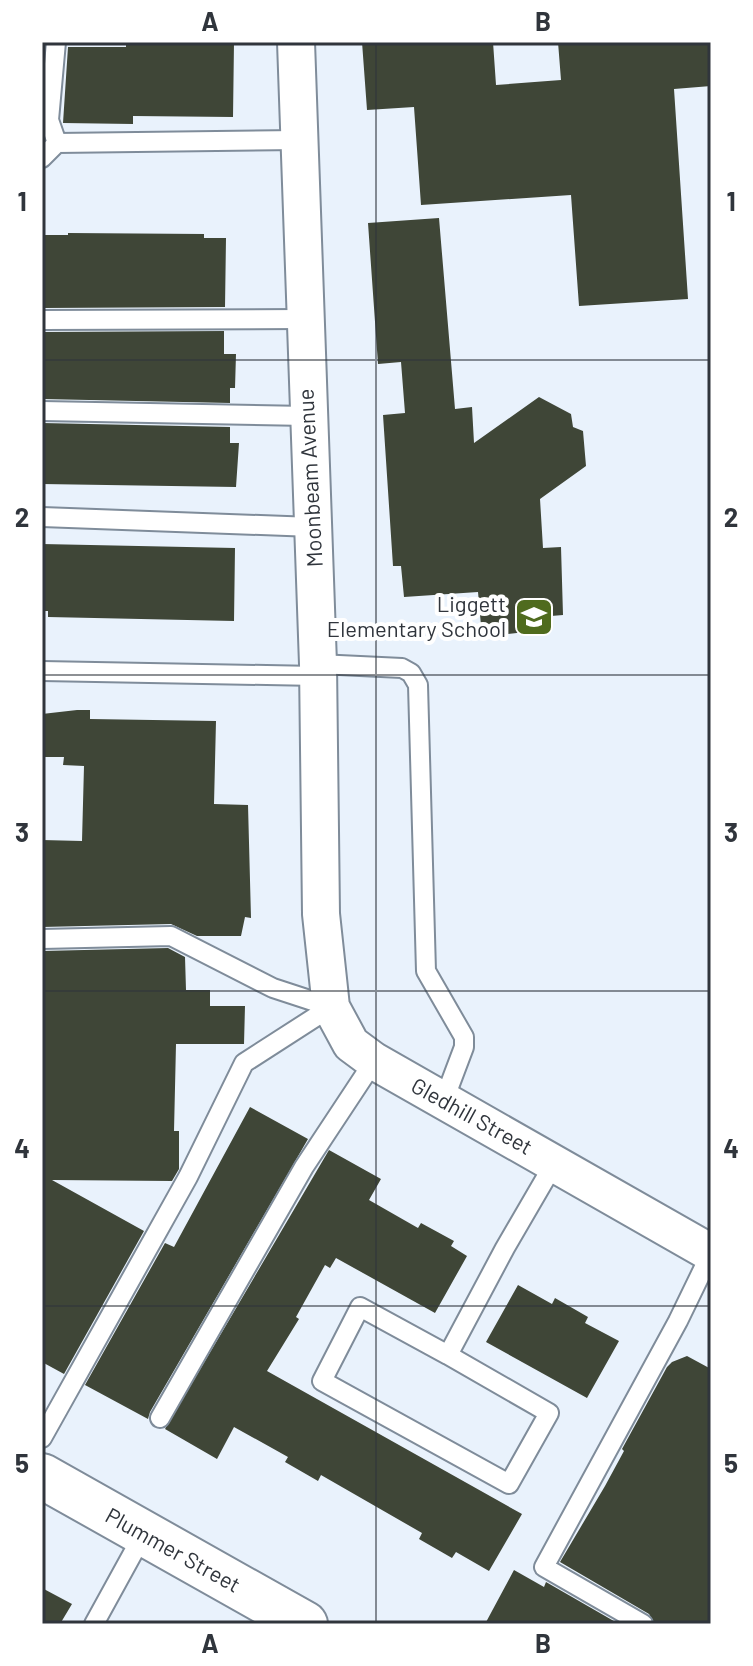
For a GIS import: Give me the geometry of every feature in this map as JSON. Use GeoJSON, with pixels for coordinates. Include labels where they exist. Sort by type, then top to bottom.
{"type":"FeatureCollection","features":[{"type":"Feature","properties":{"kind":"main road","name":"Plummer Street"},"geometry":{"type":"LineString","coordinates":[[42,1476],[305,1624]]}},
{"type":"Feature","properties":{"kind":"street","name":"Moonbeam Avenue"},"geometry":{"type":"LineString","coordinates":[[296,42],[313,527],[321,914]]}},
{"type":"Feature","properties":{"kind":"street","name":"Gledhill Street"},"geometry":{"type":"LineString","coordinates":[[321,914],[331,1007],[351,1044],[374,1061],[711,1253]]}},
{"type":"Feature","properties":{"kind":"lane"},"geometry":{"type":"LineString","coordinates":[[56,42],[49,120],[57,143]]}},
{"type":"Feature","properties":{"kind":"lane"},"geometry":{"type":"LineString","coordinates":[[42,158],[57,143],[298,140]]}},
{"type":"Feature","properties":{"kind":"lane"},"geometry":{"type":"LineString","coordinates":[[42,320],[304,319]]}},
{"type":"Feature","properties":{"kind":"lane"},"geometry":{"type":"LineString","coordinates":[[42,411],[307,416]]}},
{"type":"Feature","properties":{"kind":"lane"},"geometry":{"type":"LineString","coordinates":[[42,517],[313,527]]}},
{"type":"Feature","properties":{"kind":"lane"},"geometry":{"type":"LineString","coordinates":[[42,671],[402,668],[411,673],[418,685],[426,971],[464,1037],[464,1047],[444,1100]]}},
{"type":"Feature","properties":{"kind":"lane"},"geometry":{"type":"LineString","coordinates":[[42,939],[171,936],[273,988],[331,1007]]}},
{"type":"Feature","properties":{"kind":"lane"},"geometry":{"type":"LineString","coordinates":[[42,1438],[188,1177],[244,1063],[331,1007]]}},
{"type":"Feature","properties":{"kind":"lane"},"geometry":{"type":"LineString","coordinates":[[160,1418],[304,1167],[374,1061]]}},
{"type":"Feature","properties":{"kind":"lane"},"geometry":{"type":"LineString","coordinates":[[448,1355],[555,1162]]}},
{"type":"Feature","properties":{"kind":"lane"},"geometry":{"type":"LineString","coordinates":[[643,1624],[544,1567],[678,1321],[711,1253]]}},
{"type":"Feature","properties":{"kind":"lane"},"geometry":{"type":"LineString","coordinates":[[360,1307],[448,1355],[549,1413],[509,1484],[322,1381],[360,1307]]}},
{"type":"Feature","properties":{"kind":"lane"},"geometry":{"type":"LineString","coordinates":[[94,1624],[144,1533]]}},
{"type":"Feature","properties":{"kind":"building"},"geometry":{"type":"Polygon","coordinates":[[[126,42],[234,42],[233,117],[133,116],[133,124],[63,123],[68,47],[126,47],[126,42]]]}},
{"type":"Feature","properties":{"kind":"building"},"geometry":{"type":"Polygon","coordinates":[[[362,42],[493,42],[496,85],[561,80],[558,42],[711,42],[711,86],[674,89],[688,299],[579,306],[571,195],[421,205],[414,107],[367,110],[362,42]]]}},
{"type":"Feature","properties":{"kind":"building"},"geometry":{"type":"Polygon","coordinates":[[[439,218],[455,409],[472,407],[474,443],[539,397],[571,414],[573,427],[583,431],[586,466],[540,499],[543,548],[561,547],[563,615],[551,616],[552,629],[482,637],[478,592],[404,597],[401,566],[393,566],[383,415],[405,413],[401,362],[378,364],[368,223],[439,218]]]}},
{"type":"Feature","properties":{"kind":"building"},"geometry":{"type":"Polygon","coordinates":[[[204,234],[204,238],[226,238],[225,307],[42,308],[42,235],[204,234]]]}},
{"type":"Feature","properties":{"kind":"building"},"geometry":{"type":"Polygon","coordinates":[[[224,331],[224,354],[236,354],[235,388],[230,388],[230,403],[42,399],[42,332],[224,331]]]}},
{"type":"Feature","properties":{"kind":"building"},"geometry":{"type":"Polygon","coordinates":[[[42,423],[230,427],[230,443],[239,443],[236,487],[42,484],[42,423]]]}},
{"type":"Feature","properties":{"kind":"building"},"geometry":{"type":"Polygon","coordinates":[[[42,544],[235,548],[234,621],[48,617],[48,611],[42,611],[42,544]]]}},
{"type":"Feature","properties":{"kind":"building"},"geometry":{"type":"Polygon","coordinates":[[[90,710],[90,719],[216,721],[214,804],[248,805],[251,918],[245,917],[241,936],[197,936],[171,924],[42,927],[42,840],[82,841],[84,766],[63,765],[64,757],[42,757],[42,714],[90,710]]]}},
{"type":"Feature","properties":{"kind":"building"},"geometry":{"type":"Polygon","coordinates":[[[168,948],[185,957],[186,990],[210,990],[210,1006],[245,1006],[244,1044],[176,1044],[174,1131],[179,1131],[179,1169],[172,1181],[52,1180],[144,1231],[64,1374],[42,1362],[42,951],[168,948]]]}},
{"type":"Feature","properties":{"kind":"building"},"geometry":{"type":"Polygon","coordinates":[[[250,1107],[308,1139],[148,1419],[85,1385],[165,1243],[174,1247],[250,1107]]]}},
{"type":"Feature","properties":{"kind":"building"},"geometry":{"type":"Polygon","coordinates":[[[329,1150],[381,1179],[369,1200],[418,1228],[421,1223],[454,1241],[451,1246],[467,1256],[435,1313],[336,1258],[330,1268],[325,1265],[296,1317],[299,1319],[267,1371],[522,1514],[489,1571],[456,1552],[452,1558],[419,1539],[422,1533],[321,1475],[318,1481],[285,1462],[288,1457],[234,1427],[217,1459],[165,1429],[329,1150]]]}},
{"type":"Feature","properties":{"kind":"building"},"geometry":{"type":"Polygon","coordinates":[[[518,1285],[552,1304],[555,1298],[588,1317],[585,1323],[619,1341],[587,1398],[486,1342],[518,1285]]]}},
{"type":"Feature","properties":{"kind":"building"},"geometry":{"type":"Polygon","coordinates":[[[687,1356],[711,1369],[711,1624],[655,1624],[649,1614],[560,1562],[605,1486],[667,1367],[687,1356]]]}},
{"type":"Feature","properties":{"kind":"building"},"geometry":{"type":"Polygon","coordinates":[[[514,1570],[544,1587],[546,1582],[619,1624],[485,1624],[514,1570]]]}},
{"type":"Feature","properties":{"kind":"building"},"geometry":{"type":"Polygon","coordinates":[[[42,1588],[72,1604],[60,1624],[42,1624],[42,1588]]]}},
{"type":"Feature","properties":{"kind":"place","name":"Liggett Elementary School"},"geometry":{"type":"Point","coordinates":[534,617]}}]}
